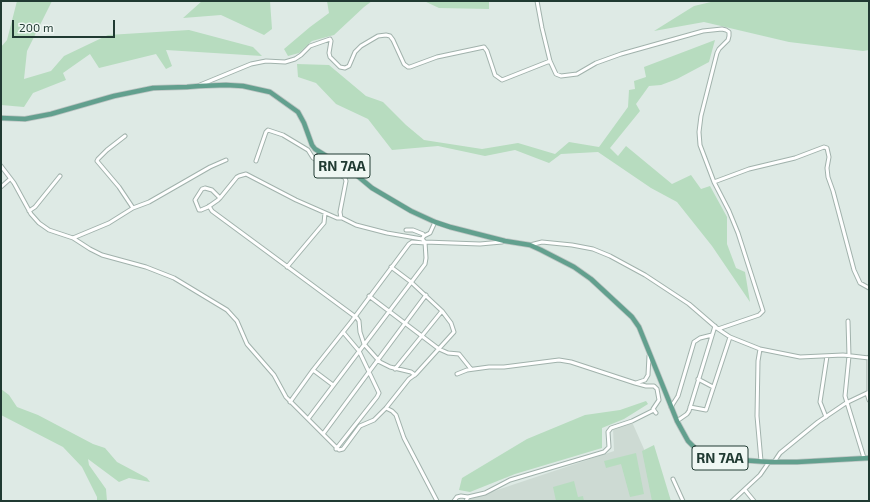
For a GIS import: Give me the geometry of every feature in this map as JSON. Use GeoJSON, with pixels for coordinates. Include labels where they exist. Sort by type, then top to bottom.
{"type":"FeatureCollection","features":[{"type":"Feature","properties":{"kind":"main road","name":"RN 7AA"},"geometry":{"type":"LineString","coordinates":[[1,118],[25,119],[51,114],[114,96],[152,88],[187,88],[226,85],[243,86],[270,92],[298,112],[315,149],[354,174],[372,188],[411,211],[435,222],[506,241],[530,245],[559,258],[591,279],[632,317],[639,327],[678,421],[692,446],[704,455],[711,458],[771,462],[867,458]]}},
{"type":"Feature","properties":{"kind":"street"},"geometry":{"type":"LineString","coordinates":[[537,1],[550,61],[556,74],[561,76],[576,74],[596,63],[621,54],[703,31],[722,29],[729,32],[729,36],[717,53],[701,116],[699,132],[700,145],[714,182],[729,211],[738,233],[763,311],[759,315],[716,327],[712,335],[690,408],[687,414],[678,421]]}},
{"type":"Feature","properties":{"kind":"street"},"geometry":{"type":"LineString","coordinates":[[199,86],[251,64],[266,61],[285,62],[295,59],[310,46],[330,39],[330,57],[340,67],[345,68],[349,66],[355,52],[361,46],[378,36],[386,35],[390,36],[393,40],[404,64],[408,67],[437,57],[484,47],[495,75],[502,80],[550,61]]}},
{"type":"Feature","properties":{"kind":"street"},"geometry":{"type":"LineString","coordinates":[[256,161],[268,130],[283,135],[308,150],[314,158],[338,172],[346,179],[340,212],[341,218]]}},
{"type":"Feature","properties":{"kind":"street"},"geometry":{"type":"LineString","coordinates":[[125,136],[107,150],[97,161],[119,187],[133,208]]}},
{"type":"Feature","properties":{"kind":"street"},"geometry":{"type":"LineString","coordinates":[[714,182],[749,169],[795,158],[824,147],[827,148],[829,157],[827,165],[828,177],[833,190],[854,270],[860,283],[869,288]]}},
{"type":"Feature","properties":{"kind":"street"},"geometry":{"type":"LineString","coordinates":[[311,153],[315,149]]}},
{"type":"Feature","properties":{"kind":"street"},"geometry":{"type":"LineString","coordinates":[[73,238],[109,223],[133,208],[145,204],[210,167],[226,160]]}},
{"type":"Feature","properties":{"kind":"street"},"geometry":{"type":"LineString","coordinates":[[1,166],[29,211],[45,227],[73,238],[102,255],[136,264],[165,274],[227,310],[239,324],[247,344],[271,372],[290,402],[308,418],[336,449],[339,450],[343,449],[360,426],[374,420],[386,408],[409,380],[453,334],[454,331],[451,322],[442,311],[411,282],[391,267]]}},
{"type":"Feature","properties":{"kind":"street"},"geometry":{"type":"LineString","coordinates":[[220,198],[210,189],[202,189],[195,199],[198,209],[201,210],[220,198],[239,176],[246,174],[325,213],[356,225],[387,233],[424,240],[480,244],[506,241]]}},
{"type":"Feature","properties":{"kind":"street"},"geometry":{"type":"LineString","coordinates":[[29,211],[35,207],[60,176]]}},
{"type":"Feature","properties":{"kind":"street"},"geometry":{"type":"LineString","coordinates":[[1,187],[10,179]]}},
{"type":"Feature","properties":{"kind":"street"},"geometry":{"type":"LineString","coordinates":[[209,206],[212,211],[355,316],[359,321],[360,332],[364,344],[385,365],[395,369],[411,372],[415,375]]}},
{"type":"Feature","properties":{"kind":"street"},"geometry":{"type":"LineString","coordinates":[[287,267],[324,223],[325,213]]}},
{"type":"Feature","properties":{"kind":"street"},"geometry":{"type":"LineString","coordinates":[[290,402],[409,244],[424,240],[430,233],[435,222]]}},
{"type":"Feature","properties":{"kind":"street"},"geometry":{"type":"LineString","coordinates":[[308,418],[426,263],[424,240],[413,230],[406,230]]}},
{"type":"Feature","properties":{"kind":"street"},"geometry":{"type":"LineString","coordinates":[[530,245],[542,242],[558,243],[586,247],[610,256],[633,268],[693,307],[730,337],[760,349],[800,357],[849,356],[869,358],[869,400]]}},
{"type":"Feature","properties":{"kind":"street"},"geometry":{"type":"LineString","coordinates":[[323,434],[426,295]]}},
{"type":"Feature","properties":{"kind":"street"},"geometry":{"type":"LineString","coordinates":[[369,296],[439,349],[448,353],[459,354],[471,370]]}},
{"type":"Feature","properties":{"kind":"street"},"geometry":{"type":"LineString","coordinates":[[395,369],[442,311]]}},
{"type":"Feature","properties":{"kind":"street"},"geometry":{"type":"LineString","coordinates":[[848,322],[849,356],[845,387],[846,403],[867,458]]}},
{"type":"Feature","properties":{"kind":"street"},"geometry":{"type":"LineString","coordinates":[[336,449],[378,396],[379,391],[359,351],[343,332]]}},
{"type":"Feature","properties":{"kind":"street"},"geometry":{"type":"LineString","coordinates":[[671,407],[678,396],[694,342],[700,338],[712,335]]}},
{"type":"Feature","properties":{"kind":"street"},"geometry":{"type":"LineString","coordinates":[[690,408],[706,410],[730,337]]}},
{"type":"Feature","properties":{"kind":"street"},"geometry":{"type":"LineString","coordinates":[[760,349],[758,361],[757,416],[761,461]]}},
{"type":"Feature","properties":{"kind":"street"},"geometry":{"type":"LineString","coordinates":[[635,383],[645,380],[648,375],[649,352]]}},
{"type":"Feature","properties":{"kind":"street"},"geometry":{"type":"LineString","coordinates":[[826,417],[820,402],[827,356]]}},
{"type":"Feature","properties":{"kind":"street"},"geometry":{"type":"LineString","coordinates":[[454,501],[457,497],[468,497],[485,493],[515,479],[604,452],[609,447],[608,432],[611,428],[655,411],[659,400],[656,388],[653,386],[635,383],[563,360],[492,367],[457,374]]}},
{"type":"Feature","properties":{"kind":"street"},"geometry":{"type":"LineString","coordinates":[[313,370],[333,385]]}},
{"type":"Feature","properties":{"kind":"street"},"geometry":{"type":"LineString","coordinates":[[698,379],[713,387]]}},
{"type":"Feature","properties":{"kind":"street"},"geometry":{"type":"LineString","coordinates":[[732,501],[760,475],[780,453],[822,419],[846,403],[868,392]]}},
{"type":"Feature","properties":{"kind":"street"},"geometry":{"type":"LineString","coordinates":[[386,408],[394,412],[396,415],[404,438],[437,501]]}},
{"type":"Feature","properties":{"kind":"street"},"geometry":{"type":"LineString","coordinates":[[823,412],[830,414]]}},
{"type":"Feature","properties":{"kind":"street"},"geometry":{"type":"LineString","coordinates":[[822,419],[823,412]]}},
{"type":"Feature","properties":{"kind":"street"},"geometry":{"type":"LineString","coordinates":[[673,479],[683,501]]}},
{"type":"Feature","properties":{"kind":"street"},"geometry":{"type":"LineString","coordinates":[[745,490],[754,501]]}},
{"type":"Feature","properties":{"kind":"street"},"geometry":{"type":"LineString","coordinates":[[466,501],[468,497]]}},
{"type":"Feature","properties":{"kind":"shaded area"},"geometry":{"type":"Polygon","coordinates":[[[632,422],[667,501],[470,501],[470,499],[614,451],[613,428],[632,422]]]}},
{"type":"Feature","properties":{"kind":"green space"},"geometry":{"type":"Polygon","coordinates":[[[17,1],[52,1],[27,51],[24,79],[51,71],[64,56],[108,35],[189,30],[253,47],[262,56],[166,50],[172,66],[166,69],[156,54],[99,68],[90,54],[63,73],[66,80],[33,93],[24,107],[1,105],[1,47],[7,40],[17,1]]]}},
{"type":"Feature","properties":{"kind":"green space"},"geometry":{"type":"Polygon","coordinates":[[[202,1],[270,1],[272,29],[264,35],[221,15],[183,18],[202,1]]]}},
{"type":"Feature","properties":{"kind":"green space"},"geometry":{"type":"Polygon","coordinates":[[[327,1],[372,1],[334,35],[312,41],[299,53],[288,56],[284,49],[329,13],[327,1]]]}},
{"type":"Feature","properties":{"kind":"green space"},"geometry":{"type":"Polygon","coordinates":[[[424,1],[489,1],[489,9],[439,8],[424,1]]]}},
{"type":"Feature","properties":{"kind":"green space"},"geometry":{"type":"Polygon","coordinates":[[[715,1],[869,1],[869,50],[863,51],[789,42],[704,22],[654,31],[694,6],[715,1]]]}},
{"type":"Feature","properties":{"kind":"green space"},"geometry":{"type":"Polygon","coordinates":[[[715,40],[709,62],[677,79],[661,85],[649,86],[636,104],[640,111],[610,148],[618,156],[626,146],[672,184],[691,175],[701,189],[710,186],[727,217],[727,244],[736,268],[745,272],[750,302],[712,246],[677,202],[651,188],[598,152],[561,154],[549,163],[515,150],[485,156],[438,146],[392,150],[368,119],[336,104],[316,83],[298,77],[297,64],[329,65],[366,96],[383,102],[406,125],[424,140],[482,149],[518,143],[555,154],[569,142],[599,147],[628,107],[629,90],[635,89],[634,81],[646,77],[644,67],[715,40]]]}},
{"type":"Feature","properties":{"kind":"green space"},"geometry":{"type":"Polygon","coordinates":[[[1,389],[9,395],[17,407],[38,415],[93,444],[105,448],[117,462],[147,478],[150,482],[129,478],[119,482],[88,459],[89,465],[106,489],[107,501],[97,501],[97,497],[82,467],[63,447],[1,415],[1,389]]]}},
{"type":"Feature","properties":{"kind":"green space"},"geometry":{"type":"Polygon","coordinates":[[[646,401],[648,404],[624,419],[602,428],[602,448],[515,474],[470,492],[459,490],[462,478],[527,439],[585,415],[620,410],[646,401]]]}},
{"type":"Feature","properties":{"kind":"green space"},"geometry":{"type":"Polygon","coordinates":[[[654,445],[671,501],[652,501],[642,451],[654,445]]]}},
{"type":"Feature","properties":{"kind":"green space"},"geometry":{"type":"Polygon","coordinates":[[[636,453],[644,494],[630,497],[621,464],[606,468],[604,461],[636,453]]]}},
{"type":"Feature","properties":{"kind":"green space"},"geometry":{"type":"Polygon","coordinates":[[[574,481],[578,497],[583,496],[584,501],[556,501],[553,487],[574,481]]]}}]}
